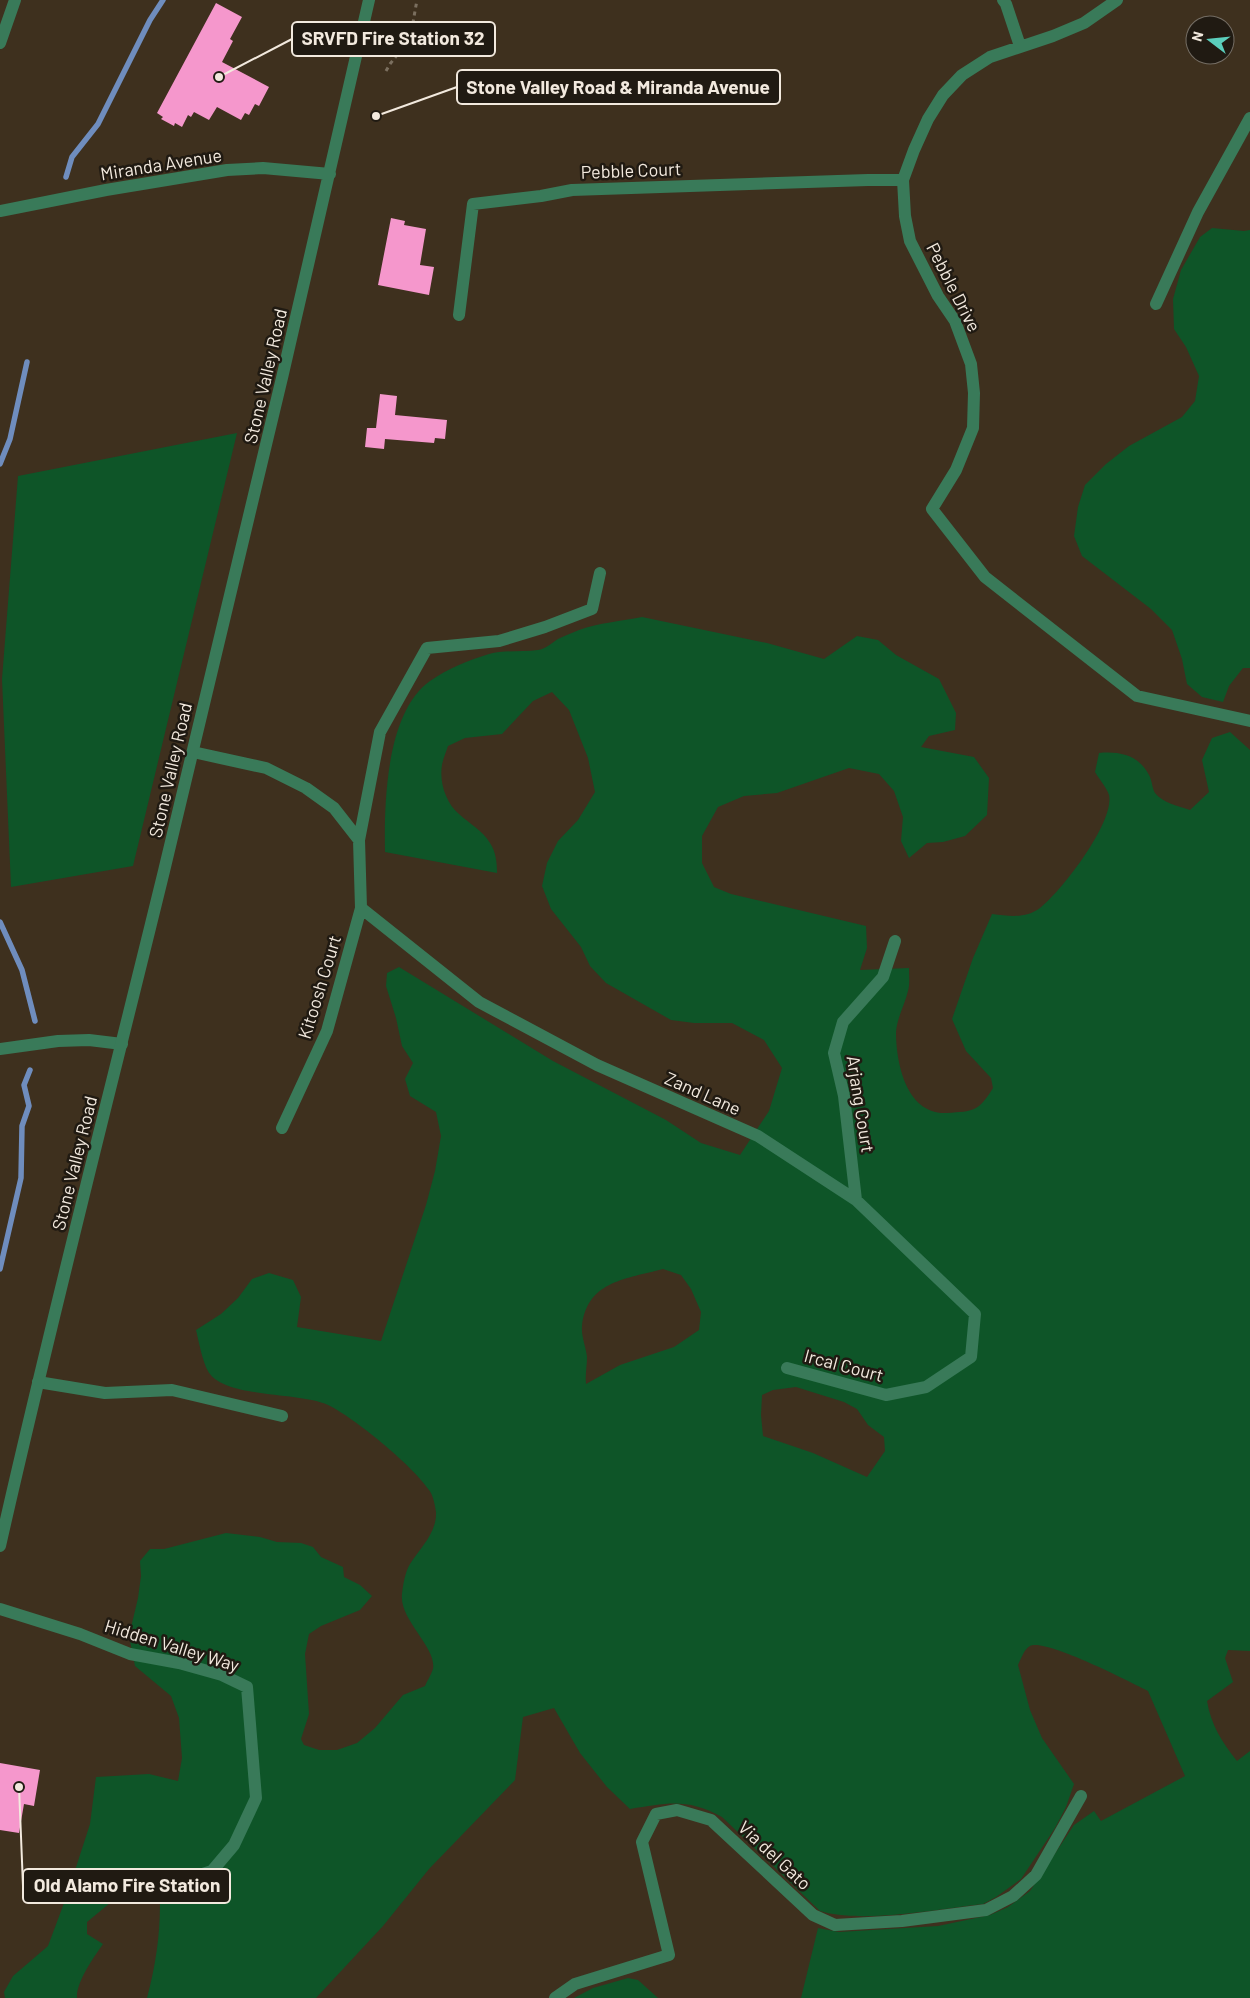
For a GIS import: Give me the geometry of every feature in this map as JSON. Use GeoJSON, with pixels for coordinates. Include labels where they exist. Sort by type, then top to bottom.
{"type":"FeatureCollection","features":[{"type":"Feature","properties":{"kind":"street"},"geometry":{"type":"LineString","coordinates":[[0,43],[14,0]]}},
{"type":"Feature","properties":{"kind":"street","name":"Stone Valley Road"},"geometry":{"type":"LineString","coordinates":[[0,1544],[192,752],[330,174],[369,0]]}},
{"type":"Feature","properties":{"kind":"street"},"geometry":{"type":"LineString","coordinates":[[1003,0],[1020,46]]}},
{"type":"Feature","properties":{"kind":"street","name":"Pebble Drive"},"geometry":{"type":"LineString","coordinates":[[1116,0],[1084,23],[1053,36],[990,57],[962,75],[943,95],[921,134],[903,180],[905,216],[910,241],[938,296],[956,321],[971,364],[974,393],[973,428],[956,470],[932,509],[985,577],[1136,696],[1250,721]]}},
{"type":"Feature","properties":{"kind":"street"},"geometry":{"type":"LineString","coordinates":[[1156,304],[1198,212],[1250,118]]}},
{"type":"Feature","properties":{"kind":"street","name":"Miranda Avenue"},"geometry":{"type":"LineString","coordinates":[[0,211],[227,170],[263,168],[330,174]]}},
{"type":"Feature","properties":{"kind":"street","name":"Pebble Court"},"geometry":{"type":"LineString","coordinates":[[459,315],[472,204],[541,196],[572,190],[903,180]]}},
{"type":"Feature","properties":{"kind":"street"},"geometry":{"type":"LineString","coordinates":[[359,840],[380,732],[426,648],[500,641],[592,608],[600,574]]}},
{"type":"Feature","properties":{"kind":"street"},"geometry":{"type":"LineString","coordinates":[[192,752],[266,768],[306,788],[334,808],[359,840]]}},
{"type":"Feature","properties":{"kind":"street","name":"Kitoosh Court"},"geometry":{"type":"LineString","coordinates":[[282,1128],[327,1031],[361,908],[359,840]]}},
{"type":"Feature","properties":{"kind":"street","name":"Zand Lane"},"geometry":{"type":"LineString","coordinates":[[361,908],[479,1002],[597,1064],[758,1136],[856,1200],[975,1314],[971,1357]]}},
{"type":"Feature","properties":{"kind":"street","name":"Arjang Court"},"geometry":{"type":"LineString","coordinates":[[856,1200],[844,1096],[834,1053],[843,1022],[883,977],[895,941]]}},
{"type":"Feature","properties":{"kind":"street"},"geometry":{"type":"LineString","coordinates":[[0,1049],[58,1041],[89,1040],[122,1044]]}},
{"type":"Feature","properties":{"kind":"street","name":"Ircal Court"},"geometry":{"type":"LineString","coordinates":[[787,1368],[886,1395],[926,1387],[971,1357]]}},
{"type":"Feature","properties":{"kind":"street"},"geometry":{"type":"LineString","coordinates":[[38,1382],[105,1393],[172,1390],[282,1416]]}},
{"type":"Feature","properties":{"kind":"street","name":"Hidden Valley Way"},"geometry":{"type":"LineString","coordinates":[[0,1609],[80,1634],[130,1654],[179,1663],[222,1675],[247,1687],[256,1798],[234,1845],[212,1871],[141,1894]]}},
{"type":"Feature","properties":{"kind":"street","name":"Via del Gato"},"geometry":{"type":"LineString","coordinates":[[555,1998],[575,1984],[669,1955],[642,1842],[656,1814],[677,1810],[711,1820],[813,1915],[835,1925],[902,1920],[986,1910],[1013,1896],[1036,1875],[1081,1796]]}},
{"type":"Feature","properties":{"kind":"path"},"geometry":{"type":"LineString","coordinates":[[386,71],[410,39],[417,0]]}},
{"type":"Feature","properties":{"kind":"green space"},"geometry":{"type":"Polygon","coordinates":[[[1212,228],[1250,230],[1250,668],[1243,668],[1229,686],[1223,702],[1202,697],[1187,684],[1182,659],[1172,630],[1151,609],[1082,556],[1074,536],[1078,507],[1085,485],[1106,464],[1129,446],[1182,417],[1195,401],[1199,376],[1186,347],[1174,329],[1173,299],[1181,270],[1200,237],[1212,228]]]}},
{"type":"Feature","properties":{"kind":"green space"},"geometry":{"type":"Polygon","coordinates":[[[237,433],[133,866],[11,887],[2,679],[18,476],[237,433]]]}},
{"type":"Feature","properties":{"kind":"green space"},"geometry":{"type":"Polygon","coordinates":[[[642,617],[767,643],[824,659],[857,636],[878,640],[896,655],[939,679],[956,713],[955,730],[929,736],[921,747],[974,757],[989,778],[987,815],[965,836],[943,842],[927,843],[909,858],[901,841],[903,817],[894,791],[879,774],[849,768],[777,793],[744,796],[718,807],[702,836],[702,863],[714,887],[731,894],[866,926],[867,948],[860,970],[909,968],[909,988],[896,1032],[898,1058],[906,1084],[913,1096],[922,1105],[933,1111],[947,1113],[969,1111],[979,1106],[993,1088],[991,1078],[966,1051],[952,1019],[973,958],[992,914],[1023,915],[1040,908],[1049,900],[1085,856],[1104,822],[1109,807],[1109,795],[1095,772],[1099,753],[1121,754],[1134,759],[1145,768],[1154,791],[1158,796],[1171,804],[1190,810],[1209,792],[1202,760],[1212,738],[1230,732],[1250,750],[1250,1651],[1228,1650],[1225,1658],[1233,1682],[1207,1701],[1211,1718],[1218,1733],[1237,1761],[1250,1751],[1250,1998],[801,1998],[818,1928],[839,1932],[938,1926],[990,1915],[1008,1907],[1030,1891],[1074,1825],[1094,1811],[1101,1821],[1185,1776],[1148,1691],[1088,1662],[1039,1645],[1028,1647],[1018,1665],[1030,1710],[1042,1738],[1074,1784],[1066,1807],[1055,1828],[1021,1879],[983,1904],[879,1916],[838,1915],[820,1911],[722,1817],[698,1807],[677,1804],[630,1809],[607,1787],[580,1753],[554,1708],[523,1717],[515,1780],[429,1869],[383,1926],[316,1998],[147,1998],[154,1967],[160,1920],[158,1872],[136,1877],[121,1887],[110,1903],[87,1922],[87,1934],[103,1944],[82,1977],[77,1998],[5,1998],[4,1992],[13,1976],[48,1946],[90,1824],[96,1777],[149,1774],[178,1781],[182,1758],[179,1718],[171,1696],[135,1666],[129,1636],[138,1598],[141,1576],[140,1561],[150,1549],[164,1549],[226,1533],[260,1537],[277,1542],[301,1543],[313,1547],[321,1557],[343,1567],[344,1577],[360,1585],[372,1596],[360,1610],[321,1626],[309,1634],[305,1654],[309,1714],[301,1739],[304,1745],[319,1750],[337,1750],[357,1743],[375,1728],[403,1695],[425,1686],[433,1669],[433,1661],[429,1652],[406,1614],[402,1594],[408,1567],[427,1540],[436,1520],[433,1497],[429,1490],[410,1468],[383,1443],[353,1420],[328,1405],[300,1398],[248,1391],[219,1382],[210,1374],[205,1365],[196,1330],[221,1314],[238,1298],[252,1279],[269,1273],[293,1280],[301,1297],[297,1327],[381,1341],[426,1205],[435,1171],[441,1136],[436,1112],[410,1096],[405,1079],[413,1063],[402,1046],[386,986],[387,973],[399,967],[553,1061],[666,1120],[701,1143],[740,1155],[769,1111],[782,1068],[764,1040],[732,1023],[694,1023],[671,1020],[606,983],[590,966],[581,947],[551,909],[542,886],[547,863],[558,841],[578,820],[595,792],[588,758],[569,710],[552,692],[533,701],[502,734],[465,738],[448,746],[443,760],[441,772],[444,792],[454,809],[480,831],[490,843],[496,858],[497,873],[385,852],[387,785],[396,736],[404,714],[415,695],[430,681],[458,665],[489,654],[541,649],[579,630],[642,617]],[[663,1269],[610,1284],[592,1300],[585,1311],[582,1326],[587,1357],[586,1384],[620,1365],[674,1347],[699,1330],[701,1312],[691,1289],[681,1275],[663,1269]],[[796,1387],[773,1390],[762,1395],[763,1436],[813,1453],[867,1477],[885,1451],[884,1437],[868,1425],[857,1409],[844,1402],[796,1387]]]}},
{"type":"Feature","properties":{"kind":"green space"},"geometry":{"type":"Polygon","coordinates":[[[628,1978],[638,1980],[658,1998],[574,1998],[593,1988],[628,1978]]]}},
{"type":"Feature","properties":{"kind":"building"},"geometry":{"type":"Polygon","coordinates":[[[216,3],[242,17],[230,39],[233,41],[222,62],[269,87],[259,106],[255,104],[249,115],[245,113],[241,120],[217,107],[209,120],[194,112],[191,117],[188,115],[182,127],[175,123],[174,126],[161,119],[163,117],[157,113],[216,3]]]}},
{"type":"Feature","properties":{"kind":"building"},"geometry":{"type":"Polygon","coordinates":[[[391,218],[405,221],[404,225],[426,229],[420,265],[434,267],[429,295],[378,285],[391,218]]]}},
{"type":"Feature","properties":{"kind":"building"},"geometry":{"type":"Polygon","coordinates":[[[380,394],[397,396],[395,415],[447,420],[445,439],[435,438],[434,443],[385,439],[384,449],[365,447],[367,428],[376,428],[380,394]]]}},
{"type":"Feature","properties":{"kind":"building"},"geometry":{"type":"Polygon","coordinates":[[[0,1763],[40,1770],[34,1806],[24,1804],[19,1833],[0,1830],[0,1763]]]}},
{"type":"Feature","properties":{"kind":"waterway"},"geometry":{"type":"LineString","coordinates":[[66,177],[72,157],[98,124],[150,20],[163,0]]}},
{"type":"Feature","properties":{"kind":"waterway"},"geometry":{"type":"LineString","coordinates":[[0,464],[10,439],[27,362]]}},
{"type":"Feature","properties":{"kind":"waterway"},"geometry":{"type":"LineString","coordinates":[[0,922],[22,970],[35,1021]]}},
{"type":"Feature","properties":{"kind":"waterway"},"geometry":{"type":"LineString","coordinates":[[0,1269],[21,1178],[22,1126],[29,1106],[24,1085],[30,1070]]}},
{"type":"Feature","properties":{"kind":"place","name":"SRVFD Fire Station 32"},"geometry":{"type":"Point","coordinates":[219,77]}},
{"type":"Feature","properties":{"kind":"place","name":"Stone Valley Road & Miranda Avenue"},"geometry":{"type":"Point","coordinates":[376,116]}},
{"type":"Feature","properties":{"kind":"place","name":"Old Alamo Fire Station"},"geometry":{"type":"Point","coordinates":[19,1787]}}]}
